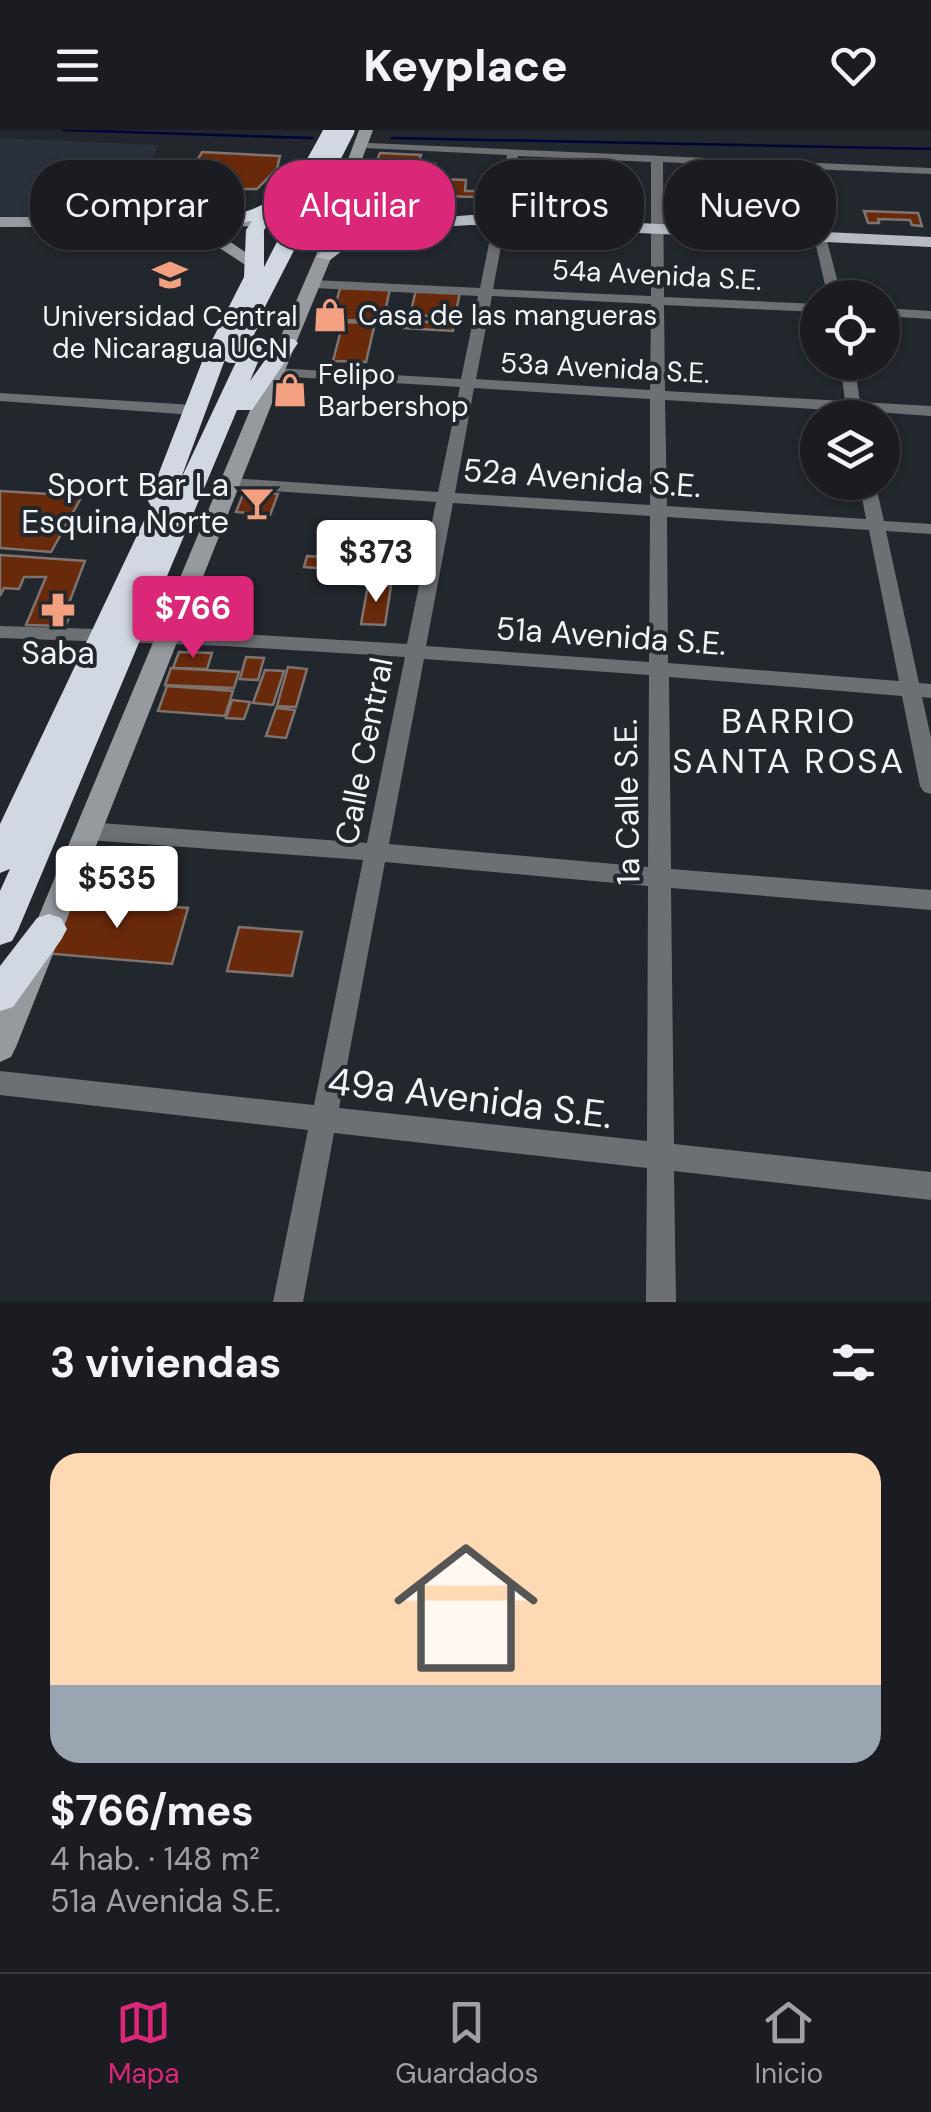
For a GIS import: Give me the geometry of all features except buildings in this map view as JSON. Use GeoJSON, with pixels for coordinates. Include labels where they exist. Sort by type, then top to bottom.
{"type":"FeatureCollection","features":[{"type":"Feature","properties":{"kind":"highway"},"geometry":{"type":"LineString","coordinates":[[244,222],[259,222],[296,194],[331,130]]}},
{"type":"Feature","properties":{"kind":"highway"},"geometry":{"type":"LineString","coordinates":[[152,532],[345,130]]}},
{"type":"Feature","properties":{"kind":"highway"},"geometry":{"type":"LineString","coordinates":[[208,457],[242,351],[364,135]]}},
{"type":"Feature","properties":{"kind":"highway"},"geometry":{"type":"LineString","coordinates":[[0,930],[114,638],[166,480],[216,354],[254,277],[259,222]]}},
{"type":"Feature","properties":{"kind":"highway"},"geometry":{"type":"LineString","coordinates":[[0,858],[208,457],[288,343]]}},
{"type":"Feature","properties":{"kind":"highway"},"geometry":{"type":"LineString","coordinates":[[0,995],[49,928]]}},
{"type":"Feature","properties":{"kind":"main road"},"geometry":{"type":"LineString","coordinates":[[455,211],[475,213]]}},
{"type":"Feature","properties":{"kind":"main road"},"geometry":{"type":"LineString","coordinates":[[455,213],[465,212]]}},
{"type":"Feature","properties":{"kind":"main road"},"geometry":{"type":"LineString","coordinates":[[644,223],[664,224]]}},
{"type":"Feature","properties":{"kind":"main road"},"geometry":{"type":"LineString","coordinates":[[836,232],[931,232]]}},
{"type":"Feature","properties":{"kind":"main road"},"geometry":{"type":"LineString","coordinates":[[836,233],[931,242]]}},
{"type":"Feature","properties":{"kind":"main road"},"geometry":{"type":"LineString","coordinates":[[324,257],[333,250]]}},
{"type":"Feature","properties":{"kind":"street"},"geometry":{"type":"LineString","coordinates":[[355,160],[364,135],[376,130]]}},
{"type":"Feature","properties":{"kind":"street"},"geometry":{"type":"LineString","coordinates":[[364,135],[513,153],[664,160]]}},
{"type":"Feature","properties":{"kind":"street","name":"Calle Central"},"geometry":{"type":"LineString","coordinates":[[512,160],[513,153]]}},
{"type":"Feature","properties":{"kind":"street","name":"1a Calle S.E."},"geometry":{"type":"LineString","coordinates":[[657,160],[661,1302]]}},
{"type":"Feature","properties":{"kind":"street"},"geometry":{"type":"LineString","coordinates":[[836,167],[931,171]]}},
{"type":"Feature","properties":{"kind":"street"},"geometry":{"type":"LineString","coordinates":[[0,222],[30,222]]}},
{"type":"Feature","properties":{"kind":"street"},"geometry":{"type":"LineString","coordinates":[[244,224],[264,222]]}},
{"type":"Feature","properties":{"kind":"street"},"geometry":{"type":"LineString","coordinates":[[0,231],[30,231]]}},
{"type":"Feature","properties":{"kind":"street"},"geometry":{"type":"LineString","coordinates":[[230,250],[253,262]]}},
{"type":"Feature","properties":{"kind":"street"},"geometry":{"type":"LineString","coordinates":[[0,1047],[328,250]]}},
{"type":"Feature","properties":{"kind":"street","name":"Calle Central"},"geometry":{"type":"LineString","coordinates":[[288,1302],[496,250]]}},
{"type":"Feature","properties":{"kind":"street"},"geometry":{"type":"LineString","coordinates":[[824,250],[832,280]]}},
{"type":"Feature","properties":{"kind":"street","name":"54a Avenida S.E."},"geometry":{"type":"LineString","coordinates":[[314,284],[800,307]]}},
{"type":"Feature","properties":{"kind":"street"},"geometry":{"type":"LineString","coordinates":[[900,313],[931,314]]}},
{"type":"Feature","properties":{"kind":"street","name":"53a Avenida S.E."},"geometry":{"type":"LineString","coordinates":[[276,372],[800,408]]}},
{"type":"Feature","properties":{"kind":"street"},"geometry":{"type":"LineString","coordinates":[[0,398],[194,410]]}},
{"type":"Feature","properties":{"kind":"street","name":"53a Avenida S.E."},"geometry":{"type":"LineString","coordinates":[[900,411],[931,411]]}},
{"type":"Feature","properties":{"kind":"street","name":"52a Avenida S.E."},"geometry":{"type":"LineString","coordinates":[[230,484],[931,529]]}},
{"type":"Feature","properties":{"kind":"street"},"geometry":{"type":"LineString","coordinates":[[869,500],[922,690],[931,786]]}},
{"type":"Feature","properties":{"kind":"street","name":"51a Avenida S.E."},"geometry":{"type":"LineString","coordinates":[[0,632],[418,651],[922,690]]}},
{"type":"Feature","properties":{"kind":"street"},"geometry":{"type":"LineString","coordinates":[[88,831],[378,850],[662,880],[931,900]]}},
{"type":"Feature","properties":{"kind":"street","name":"49a Avenida S.E."},"geometry":{"type":"LineString","coordinates":[[0,1084],[931,1186]]}},
{"type":"Feature","properties":{"kind":"shaded area"},"geometry":{"type":"Polygon","coordinates":[[[0,138],[159,145],[151,160],[30,160],[30,216],[0,216],[0,138]]]}},
{"type":"Feature","properties":{"kind":"waterway"},"geometry":{"type":"LineString","coordinates":[[63,130],[312,138]]}},
{"type":"Feature","properties":{"kind":"waterway"},"geometry":{"type":"LineString","coordinates":[[392,138],[931,149]]}},
{"type":"Feature","properties":{"kind":"place","name":"Universidad Central de Nicaragua UCN"},"geometry":{"type":"Point","coordinates":[170,275]}},
{"type":"Feature","properties":{"kind":"place","name":"Casa de las mangueras"},"geometry":{"type":"Point","coordinates":[330,315]}},
{"type":"Feature","properties":{"kind":"place","name":"Felipo Barbershop"},"geometry":{"type":"Point","coordinates":[290,390]}},
{"type":"Feature","properties":{"kind":"place","name":"Sport Bar La Esquina Norte"},"geometry":{"type":"Point","coordinates":[257,503]}},
{"type":"Feature","properties":{"kind":"place","name":"Saba"},"geometry":{"type":"Point","coordinates":[58,610]}},
{"type":"Feature","properties":{"kind":"district","name":"BARRIO SANTA ROSA"},"geometry":{"type":"Point","coordinates":[789,741]}}]}
